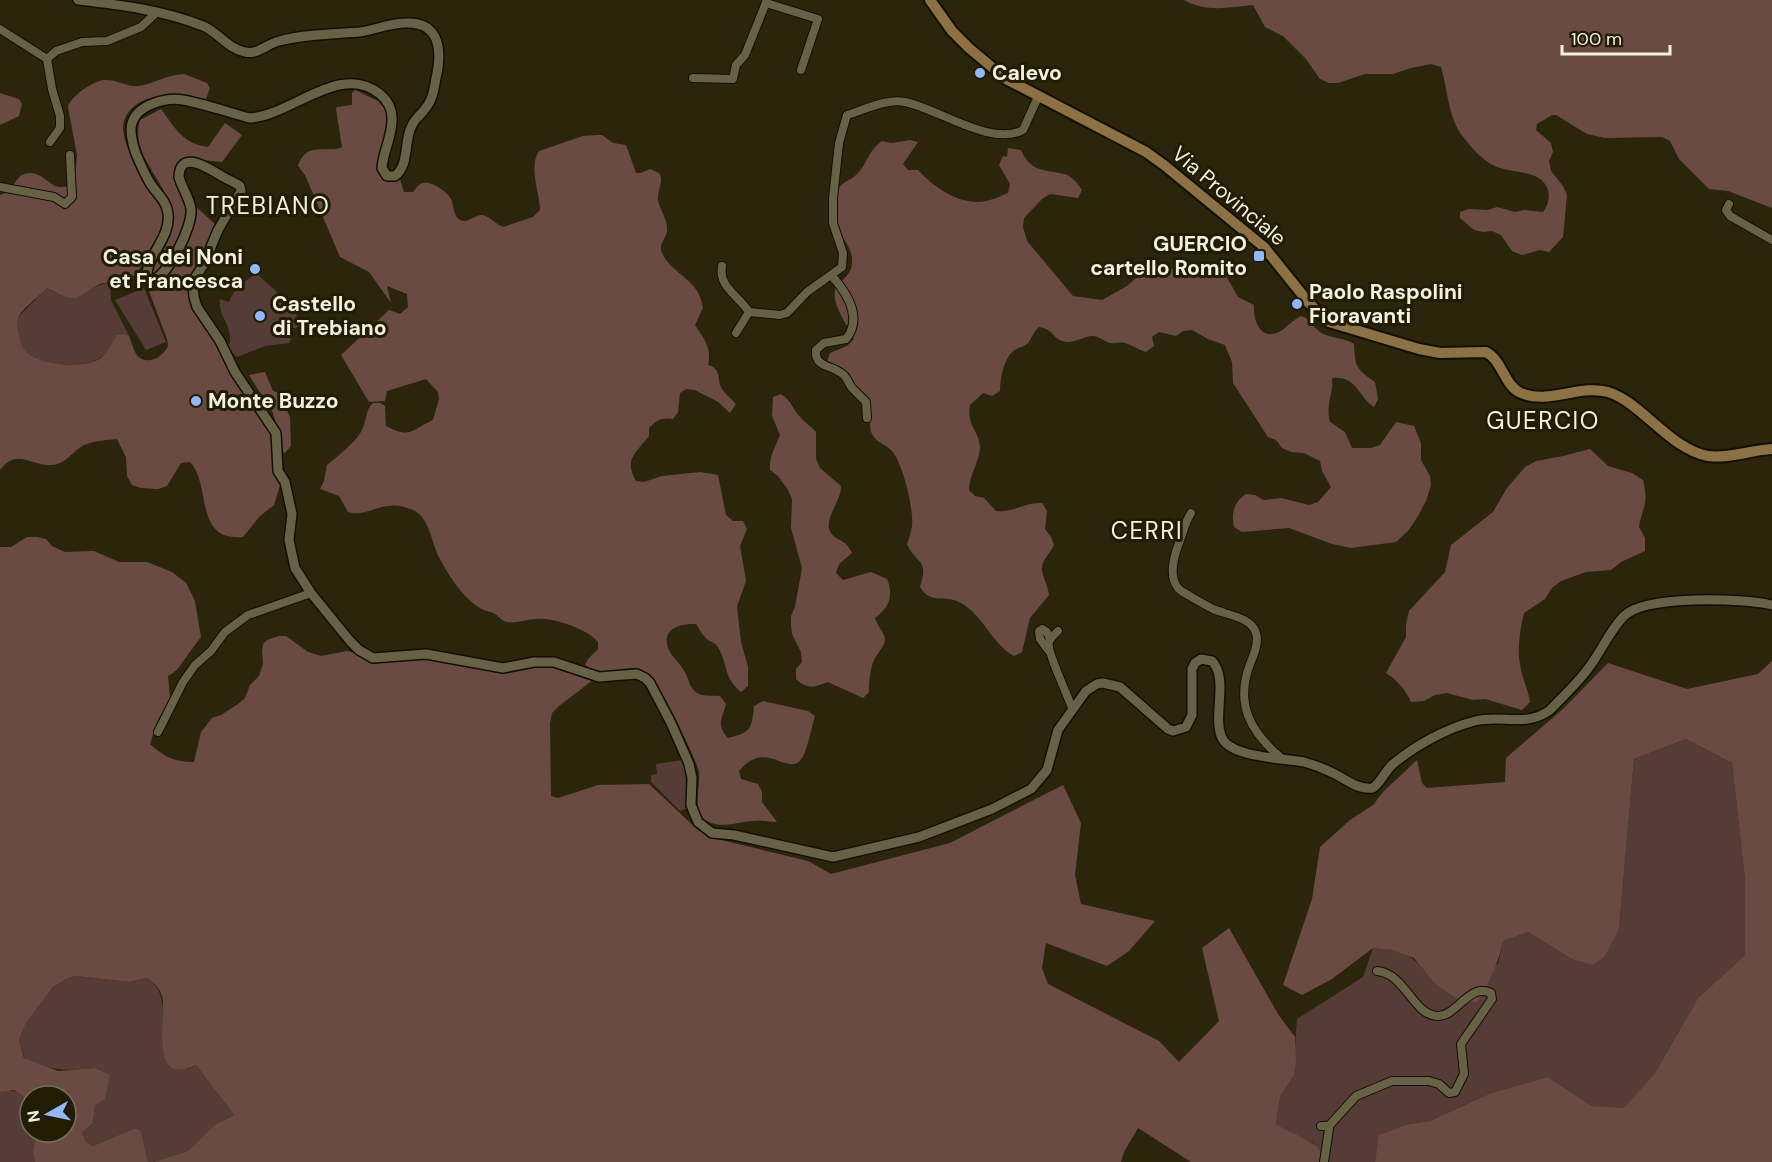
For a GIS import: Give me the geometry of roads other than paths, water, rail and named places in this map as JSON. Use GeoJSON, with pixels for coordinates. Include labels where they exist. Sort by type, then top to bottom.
{"type":"FeatureCollection","features":[{"type":"Feature","properties":{"kind":"main road","name":"Via Provinciale"},"geometry":{"type":"LineString","coordinates":[[930,0],[952,31],[985,63],[1006,79],[1146,152],[1164,165],[1264,248],[1309,303],[1329,322],[1419,349],[1440,353],[1486,352],[1500,366],[1515,390],[1526,395],[1542,396],[1589,390],[1607,392],[1624,400],[1697,453],[1717,457],[1772,449]]}},
{"type":"Feature","properties":{"kind":"street"},"geometry":{"type":"LineString","coordinates":[[78,0],[130,6],[201,25],[237,50],[249,53],[277,42],[373,30],[404,23],[423,26],[434,34],[440,46],[438,73],[432,98],[427,108],[411,126],[403,165],[399,172],[392,176],[385,175],[382,168],[392,119],[391,108],[375,90],[359,84],[330,87],[279,111],[258,118],[249,118],[181,99],[157,103],[139,112],[130,129],[136,154],[150,182],[165,202],[169,223],[149,265],[147,278],[155,281],[163,273],[190,224],[191,207],[179,177],[185,165],[191,162],[202,164],[240,186],[241,191],[195,278],[194,297],[197,307],[220,341],[235,372],[276,433],[278,471],[285,482],[292,514],[289,540],[295,568],[311,593],[359,650],[373,658],[426,654],[503,668],[534,662],[554,662],[599,677],[637,674],[641,676],[650,683],[689,764],[692,778],[692,810],[698,822],[712,833],[734,835],[816,855],[835,857],[919,837],[992,809],[1031,789],[1047,770],[1058,730],[1072,708],[1094,685],[1110,684],[1128,693],[1147,713],[1167,729],[1179,730],[1189,723],[1192,715],[1192,669],[1197,660],[1209,660],[1216,666],[1220,690],[1219,728],[1223,740],[1232,748],[1312,764],[1336,774],[1351,784],[1362,788],[1373,788],[1392,764],[1426,742],[1465,724],[1487,719],[1524,721],[1543,716],[1589,667],[1618,624],[1633,610],[1653,603],[1692,601],[1728,600],[1772,605]]}},
{"type":"Feature","properties":{"kind":"street"},"geometry":{"type":"LineString","coordinates":[[693,78],[733,79],[736,65],[745,55],[766,1],[818,19],[801,70]]}},
{"type":"Feature","properties":{"kind":"street"},"geometry":{"type":"LineString","coordinates":[[47,59],[56,51],[82,42],[107,41],[141,27],[156,13]]}},
{"type":"Feature","properties":{"kind":"street"},"geometry":{"type":"LineString","coordinates":[[0,29],[47,59],[60,116],[60,128],[50,142]]}},
{"type":"Feature","properties":{"kind":"street"},"geometry":{"type":"LineString","coordinates":[[722,266],[721,273],[727,287],[749,312],[780,315],[787,313],[807,292],[842,267],[844,260],[833,223],[833,198],[839,143],[847,115],[886,103],[904,102],[952,118],[975,129],[995,134],[1016,133],[1023,130],[1038,97]]}},
{"type":"Feature","properties":{"kind":"street"},"geometry":{"type":"LineString","coordinates":[[0,187],[54,197],[65,204],[72,197],[70,155]]}},
{"type":"Feature","properties":{"kind":"street"},"geometry":{"type":"LineString","coordinates":[[1728,204],[1726,210],[1730,216],[1772,240]]}},
{"type":"Feature","properties":{"kind":"street"},"geometry":{"type":"LineString","coordinates":[[832,276],[852,306],[852,323],[846,339],[824,343],[816,350],[816,357],[822,365],[844,375],[850,386],[866,402],[867,418]]}},
{"type":"Feature","properties":{"kind":"street"},"geometry":{"type":"LineString","coordinates":[[736,333],[749,312]]}},
{"type":"Feature","properties":{"kind":"street"},"geometry":{"type":"LineString","coordinates":[[1191,513],[1174,560],[1174,579],[1179,589],[1213,609],[1239,618],[1254,627],[1257,636],[1256,649],[1248,669],[1244,693],[1247,716],[1259,738],[1280,758]]}},
{"type":"Feature","properties":{"kind":"street"},"geometry":{"type":"LineString","coordinates":[[158,732],[183,682],[225,632],[248,615],[311,593]]}},
{"type":"Feature","properties":{"kind":"street"},"geometry":{"type":"LineString","coordinates":[[1048,650],[1050,639],[1047,632],[1042,629],[1039,631],[1040,639],[1048,650],[1072,708]]}},
{"type":"Feature","properties":{"kind":"street"},"geometry":{"type":"LineString","coordinates":[[1050,639],[1058,631]]}},
{"type":"Feature","properties":{"kind":"street"},"geometry":{"type":"LineString","coordinates":[[1324,1162],[1329,1135],[1324,1126],[1356,1096],[1392,1082],[1430,1081],[1439,1084],[1449,1093],[1455,1092],[1464,1074],[1461,1044],[1492,999],[1491,993],[1482,990],[1467,997],[1452,1010],[1442,1015],[1434,1015],[1418,1004],[1398,980],[1390,974],[1377,971]]}},
{"type":"Feature","properties":{"kind":"place","name":"Calevo"},"geometry":{"type":"Point","coordinates":[980,73]}},
{"type":"Feature","properties":{"kind":"place","name":"GUERCIO cartello Romito"},"geometry":{"type":"Point","coordinates":[1259,256]}},
{"type":"Feature","properties":{"kind":"place","name":"Casa dei Noni et Francesca"},"geometry":{"type":"Point","coordinates":[255,269]}},
{"type":"Feature","properties":{"kind":"place","name":"Paolo Raspolini Fioravanti"},"geometry":{"type":"Point","coordinates":[1297,304]}},
{"type":"Feature","properties":{"kind":"place","name":"Castello di Trebiano"},"geometry":{"type":"Point","coordinates":[260,316]}},
{"type":"Feature","properties":{"kind":"place","name":"Monte Buzzo"},"geometry":{"type":"Point","coordinates":[196,401]}},
{"type":"Feature","properties":{"kind":"district","name":"TREBIANO"},"geometry":{"type":"Point","coordinates":[268,205]}},
{"type":"Feature","properties":{"kind":"district","name":"GUERCIO"},"geometry":{"type":"Point","coordinates":[1543,420]}},
{"type":"Feature","properties":{"kind":"district","name":"CERRI"},"geometry":{"type":"Point","coordinates":[1147,530]}}]}
